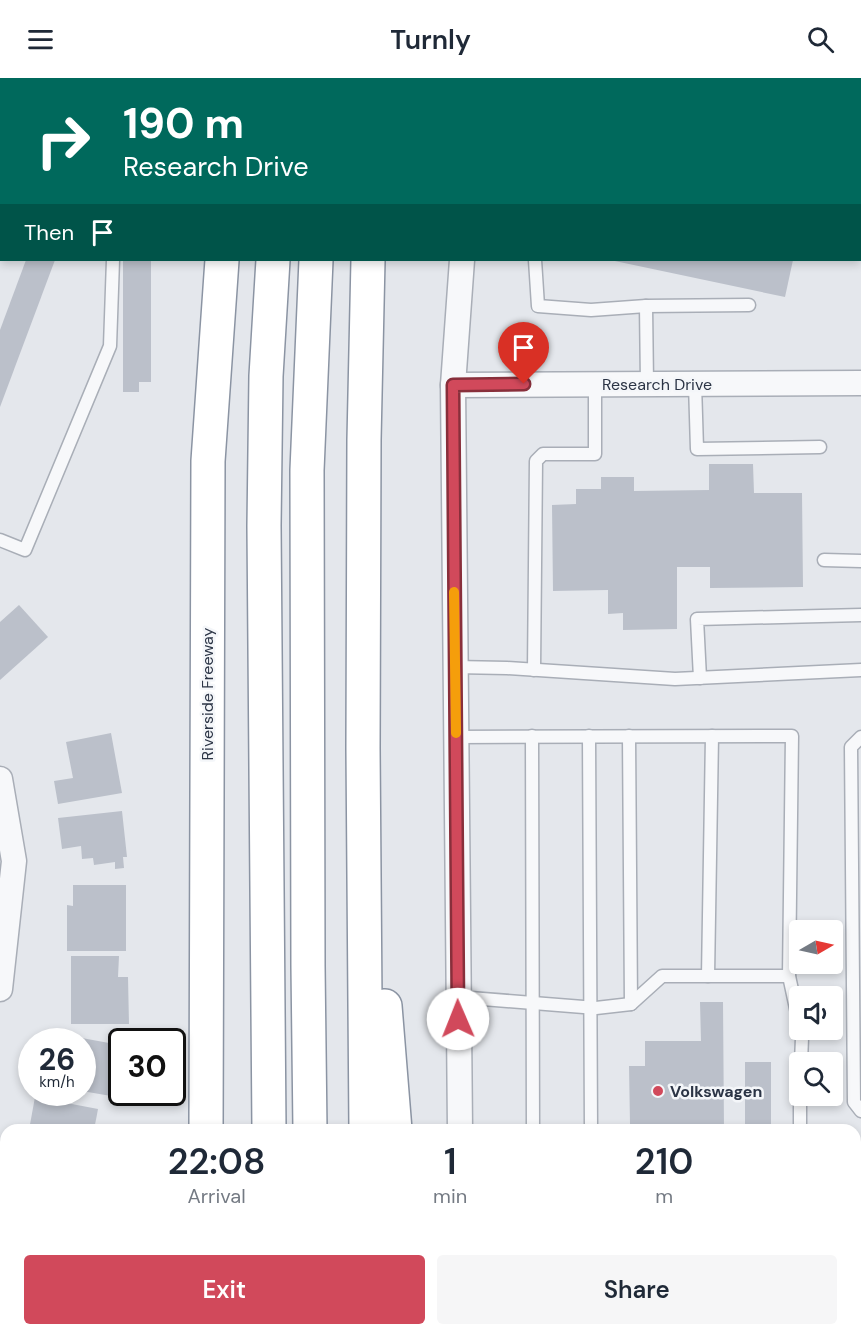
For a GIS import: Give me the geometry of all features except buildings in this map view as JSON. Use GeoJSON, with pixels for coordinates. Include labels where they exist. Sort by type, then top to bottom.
{"type":"FeatureCollection","features":[{"type":"Feature","properties":{"kind":"highway","name":"Riverside Freeway"},"geometry":{"type":"LineString","coordinates":[[206,1124],[208,461],[222,261]]}},
{"type":"Feature","properties":{"kind":"highway"},"geometry":{"type":"LineString","coordinates":[[269,1124],[264,526],[266,376],[273,261]]}},
{"type":"Feature","properties":{"kind":"highway"},"geometry":{"type":"LineString","coordinates":[[310,1124],[307,470],[316,261]]}},
{"type":"Feature","properties":{"kind":"highway"},"geometry":{"type":"LineString","coordinates":[[366,1124],[363,748],[364,440],[368,261]]}},
{"type":"Feature","properties":{"kind":"highway"},"geometry":{"type":"LineString","coordinates":[[363,748],[394,1124]]}},
{"type":"Feature","properties":{"kind":"street"},"geometry":{"type":"LineString","coordinates":[[460,1124],[453,385],[462,261]]}},
{"type":"Feature","properties":{"kind":"street","name":"Research Drive"},"geometry":{"type":"LineString","coordinates":[[453,385],[861,383]]}},
{"type":"Feature","properties":{"kind":"street"},"geometry":{"type":"LineString","coordinates":[[0,779],[14,861],[0,989]]}},
{"type":"Feature","properties":{"kind":"lane"},"geometry":{"type":"LineString","coordinates":[[0,540],[25,550],[110,346],[113,261]]}},
{"type":"Feature","properties":{"kind":"lane"},"geometry":{"type":"LineString","coordinates":[[535,261],[538,306],[591,310],[646,306],[749,305]]}},
{"type":"Feature","properties":{"kind":"lane"},"geometry":{"type":"LineString","coordinates":[[646,306],[648,384]]}},
{"type":"Feature","properties":{"kind":"lane"},"geometry":{"type":"LineString","coordinates":[[534,670],[536,461],[543,454],[595,454],[595,384]]}},
{"type":"Feature","properties":{"kind":"lane"},"geometry":{"type":"LineString","coordinates":[[695,384],[697,449],[820,447]]}},
{"type":"Feature","properties":{"kind":"lane"},"geometry":{"type":"LineString","coordinates":[[824,560],[861,561]]}},
{"type":"Feature","properties":{"kind":"lane"},"geometry":{"type":"LineString","coordinates":[[700,678],[697,619],[861,615]]}},
{"type":"Feature","properties":{"kind":"lane"},"geometry":{"type":"LineString","coordinates":[[455,666],[675,679],[861,670]]}},
{"type":"Feature","properties":{"kind":"lane"},"geometry":{"type":"LineString","coordinates":[[532,736],[533,1124]]}},
{"type":"Feature","properties":{"kind":"lane"},"geometry":{"type":"LineString","coordinates":[[589,736],[591,1124]]}},
{"type":"Feature","properties":{"kind":"lane"},"geometry":{"type":"LineString","coordinates":[[629,736],[632,1004]]}},
{"type":"Feature","properties":{"kind":"lane"},"geometry":{"type":"LineString","coordinates":[[708,976],[712,736]]}},
{"type":"Feature","properties":{"kind":"lane"},"geometry":{"type":"LineString","coordinates":[[456,737],[792,736],[789,976],[791,986]]}},
{"type":"Feature","properties":{"kind":"lane"},"geometry":{"type":"LineString","coordinates":[[861,737],[850,747],[854,1102],[861,1111]]}},
{"type":"Feature","properties":{"kind":"lane"},"geometry":{"type":"LineString","coordinates":[[458,997],[590,1007],[632,1004],[662,975],[789,976]]}},
{"type":"Feature","properties":{"kind":"lane"},"geometry":{"type":"LineString","coordinates":[[800,1124],[801,1106]]}},
{"type":"Feature","properties":{"kind":"slow traffic"},"geometry":{"type":"LineString","coordinates":[[454,592],[456,733]]}},
{"type":"Feature","properties":{"kind":"place","name":"Volkswagen"},"geometry":{"type":"Point","coordinates":[658,1091]}},
{"type":"Feature","properties":{"kind":"route"},"geometry":{"type":"LineString","coordinates":[[458,1019],[453,385],[524,384]]}}]}
